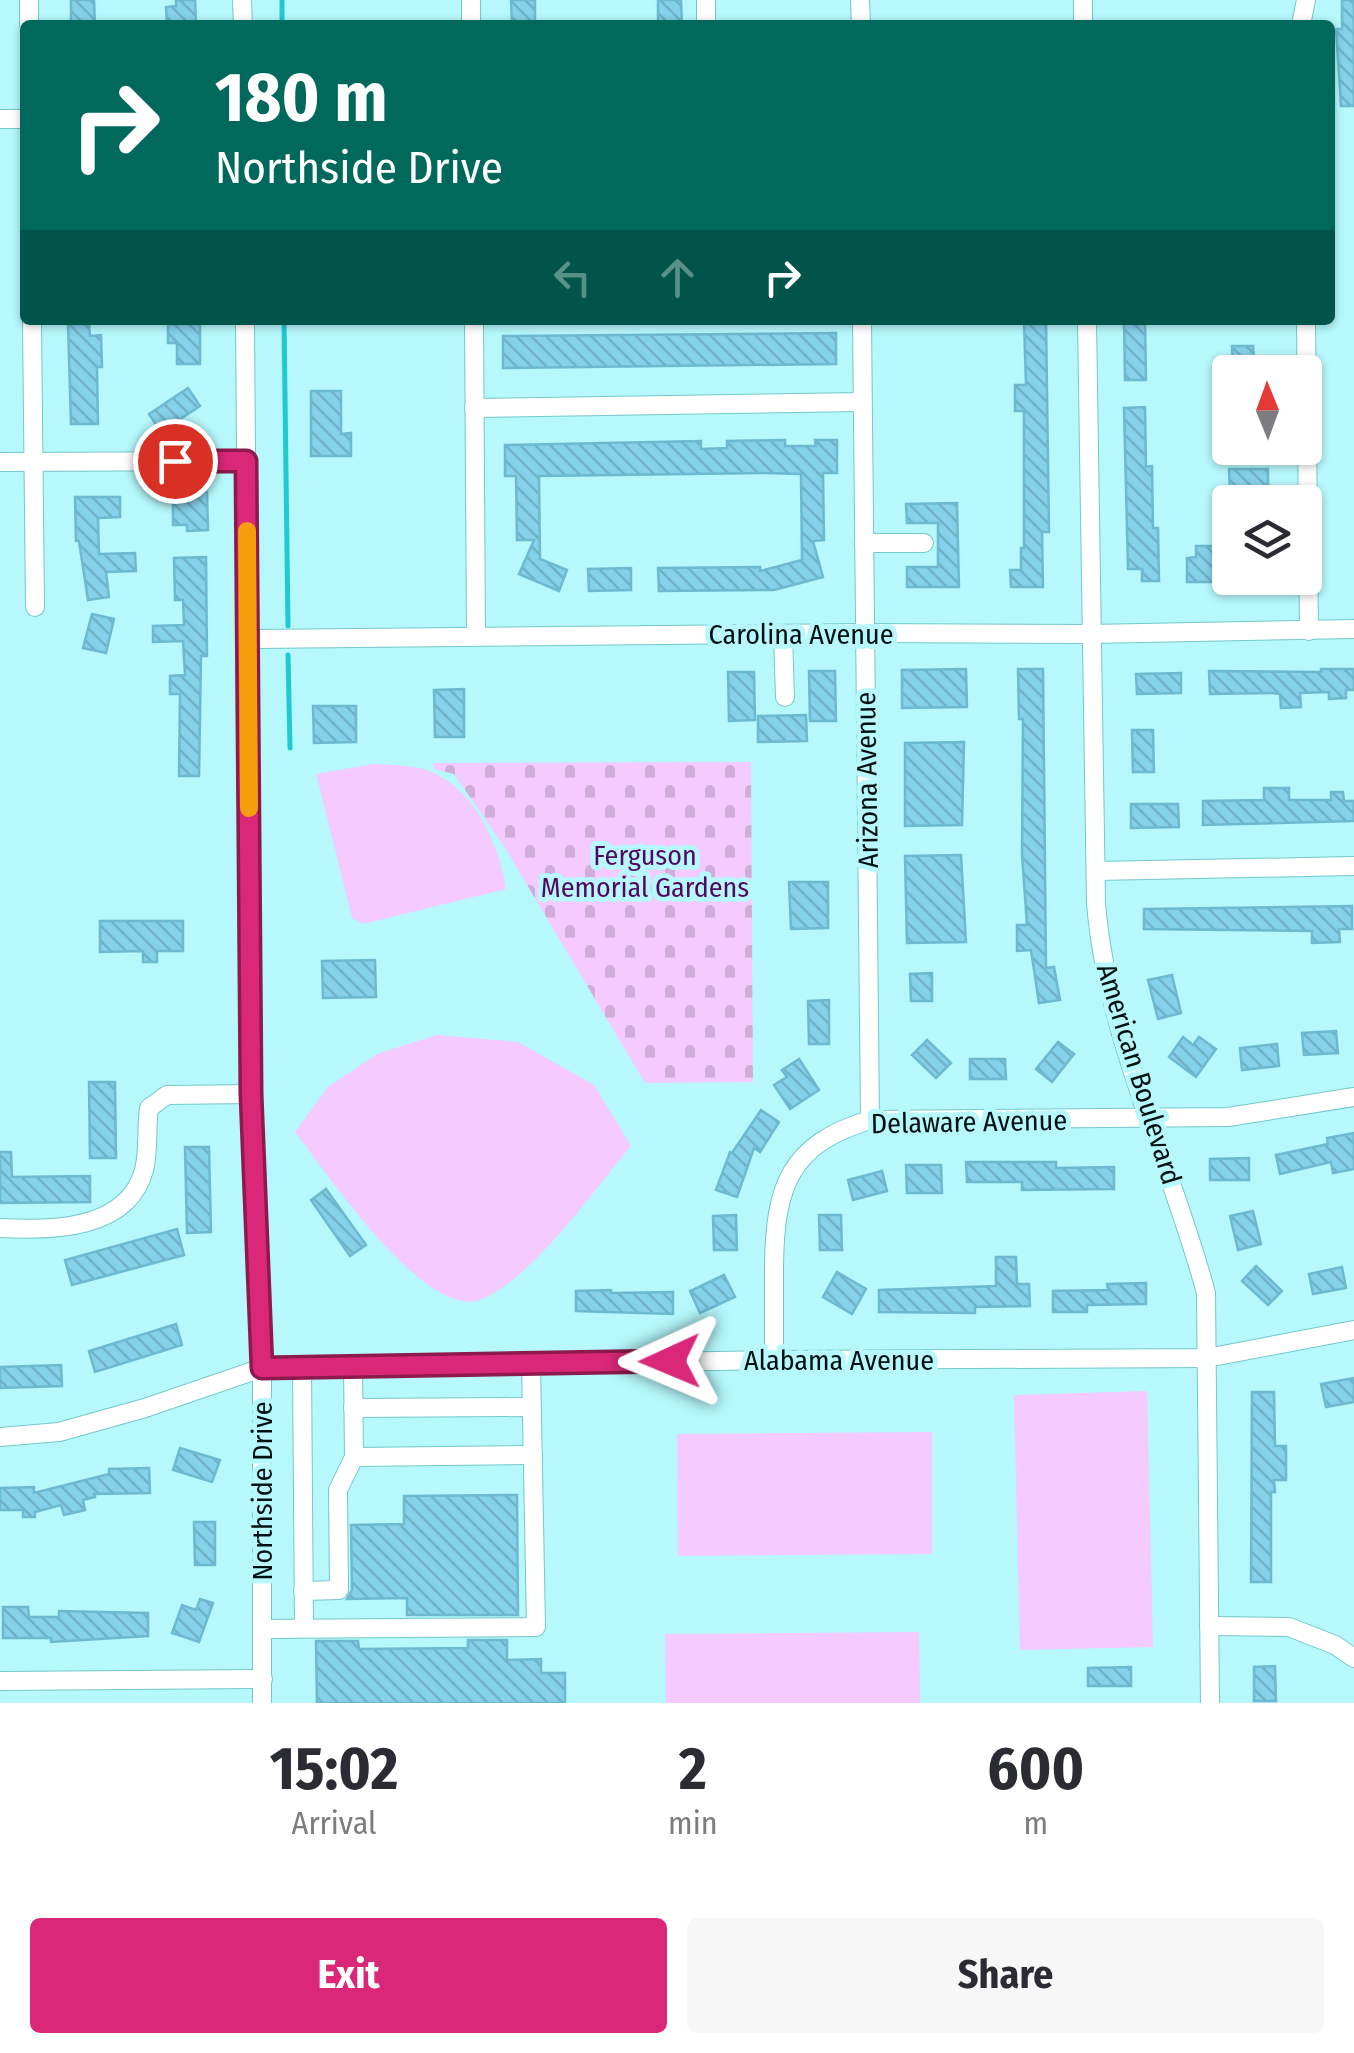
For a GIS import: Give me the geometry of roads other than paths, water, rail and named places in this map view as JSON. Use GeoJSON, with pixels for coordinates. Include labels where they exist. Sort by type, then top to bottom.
{"type":"FeatureCollection","features":[{"type":"Feature","properties":{"kind":"street"},"geometry":{"type":"LineString","coordinates":[[32,325],[35,607]]}},
{"type":"Feature","properties":{"kind":"street","name":"Northside Drive"},"geometry":{"type":"LineString","coordinates":[[245,325],[251,1094],[262,1368],[262,1703]]}},
{"type":"Feature","properties":{"kind":"street"},"geometry":{"type":"LineString","coordinates":[[474,325],[476,636]]}},
{"type":"Feature","properties":{"kind":"street","name":"Arizona Avenue"},"geometry":{"type":"LineString","coordinates":[[862,325],[870,1120]]}},
{"type":"Feature","properties":{"kind":"street","name":"American Boulevard"},"geometry":{"type":"LineString","coordinates":[[1087,325],[1100,945],[1117,1022],[1206,1293],[1210,1703]]}},
{"type":"Feature","properties":{"kind":"street"},"geometry":{"type":"LineString","coordinates":[[1306,325],[1309,632]]}},
{"type":"Feature","properties":{"kind":"street"},"geometry":{"type":"LineString","coordinates":[[474,408],[862,402]]}},
{"type":"Feature","properties":{"kind":"street"},"geometry":{"type":"LineString","coordinates":[[0,462],[246,461]]}},
{"type":"Feature","properties":{"kind":"street"},"geometry":{"type":"LineString","coordinates":[[864,543],[924,543]]}},
{"type":"Feature","properties":{"kind":"street","name":"Carolina Avenue"},"geometry":{"type":"LineString","coordinates":[[248,638],[1354,630]]}},
{"type":"Feature","properties":{"kind":"street"},"geometry":{"type":"LineString","coordinates":[[783,634],[785,697]]}},
{"type":"Feature","properties":{"kind":"street"},"geometry":{"type":"LineString","coordinates":[[1096,871],[1354,866]]}},
{"type":"Feature","properties":{"kind":"street"},"geometry":{"type":"LineString","coordinates":[[0,1228],[72,1225],[112,1215],[133,1198],[145,1168],[148,1108],[167,1095],[251,1094]]}},
{"type":"Feature","properties":{"kind":"street","name":"Delaware Avenue"},"geometry":{"type":"LineString","coordinates":[[774,1360],[774,1224],[778,1202],[788,1176],[818,1141],[844,1128],[870,1120],[1149,1120],[1228,1116],[1354,1096]]}},
{"type":"Feature","properties":{"kind":"street","name":"Alabama Avenue"},"geometry":{"type":"LineString","coordinates":[[0,1437],[59,1432],[262,1368],[1207,1358],[1354,1330]]}},
{"type":"Feature","properties":{"kind":"street"},"geometry":{"type":"LineString","coordinates":[[262,1629],[536,1627],[532,1364]]}},
{"type":"Feature","properties":{"kind":"street"},"geometry":{"type":"LineString","coordinates":[[304,1590],[339,1590],[338,1490],[354,1457],[353,1366]]}},
{"type":"Feature","properties":{"kind":"street"},"geometry":{"type":"LineString","coordinates":[[302,1367],[304,1628]]}},
{"type":"Feature","properties":{"kind":"street"},"geometry":{"type":"LineString","coordinates":[[353,1408],[532,1407]]}},
{"type":"Feature","properties":{"kind":"street"},"geometry":{"type":"LineString","coordinates":[[354,1457],[533,1455]]}},
{"type":"Feature","properties":{"kind":"street"},"geometry":{"type":"LineString","coordinates":[[1209,1626],[1289,1626],[1335,1645],[1354,1658]]}},
{"type":"Feature","properties":{"kind":"street"},"geometry":{"type":"LineString","coordinates":[[0,1681],[262,1680]]}},
{"type":"Feature","properties":{"kind":"waterway"},"geometry":{"type":"LineString","coordinates":[[282,0],[282,20]]}},
{"type":"Feature","properties":{"kind":"waterway"},"geometry":{"type":"LineString","coordinates":[[284,325],[288,626]]}},
{"type":"Feature","properties":{"kind":"waterway"},"geometry":{"type":"LineString","coordinates":[[288,655],[290,748]]}},
{"type":"Feature","properties":{"kind":"park label","name":"Ferguson Memorial Gardens"},"geometry":{"type":"Point","coordinates":[645,871]}}]}
